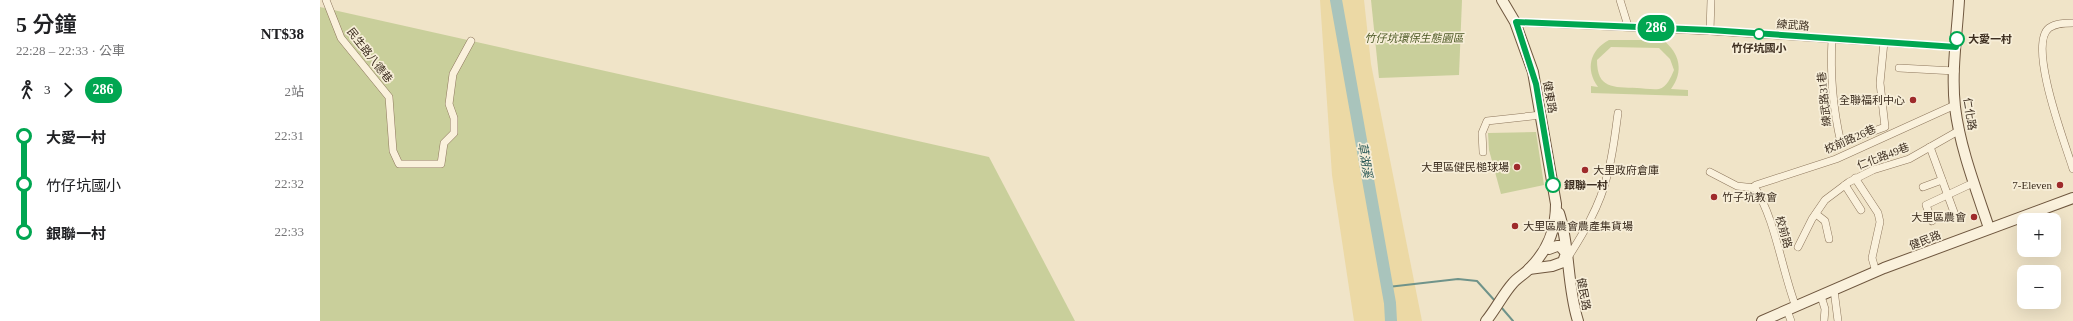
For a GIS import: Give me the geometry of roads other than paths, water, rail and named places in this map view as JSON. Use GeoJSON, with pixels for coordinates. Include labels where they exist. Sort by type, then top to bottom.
{"type":"FeatureCollection","features":[{"type":"Feature","properties":{"kind":"street","name":"民生路八德巷"},"geometry":{"type":"LineString","coordinates":[[326,0],[340,38],[390,97],[393,151],[399,164],[440,164],[444,143],[454,133],[454,118],[449,104],[453,74],[471,41]]}},
{"type":"Feature","properties":{"kind":"street","name":"健東路"},"geometry":{"type":"LineString","coordinates":[[1502,0],[1516,22],[1533,72],[1556,204],[1562,225],[1564,242],[1561,261]]}},
{"type":"Feature","properties":{"kind":"street"},"geometry":{"type":"LineString","coordinates":[[1620,0],[1628,26]]}},
{"type":"Feature","properties":{"kind":"street"},"geometry":{"type":"LineString","coordinates":[[1710,30],[1711,0]]}},
{"type":"Feature","properties":{"kind":"street","name":"仁化路"},"geometry":{"type":"LineString","coordinates":[[1959,0],[1955,71],[1955,105],[1974,183],[1989,228]]}},
{"type":"Feature","properties":{"kind":"street","name":"練武路"},"geometry":{"type":"LineString","coordinates":[[1516,22],[1710,30],[1956,47]]}},
{"type":"Feature","properties":{"kind":"street"},"geometry":{"type":"LineString","coordinates":[[2073,23],[2057,24],[2049,28],[2045,33],[2043,58],[2046,85],[2073,170]]}},
{"type":"Feature","properties":{"kind":"street","name":"練武路31巷"},"geometry":{"type":"LineString","coordinates":[[1832,39],[1831,64],[1834,112],[1841,143],[1885,128],[1880,83],[1884,42]]}},
{"type":"Feature","properties":{"kind":"street"},"geometry":{"type":"LineString","coordinates":[[1899,68],[1955,71]]}},
{"type":"Feature","properties":{"kind":"street","name":"校前路26巷"},"geometry":{"type":"LineString","coordinates":[[1752,188],[1782,176],[1836,159],[1955,105]]}},
{"type":"Feature","properties":{"kind":"street"},"geometry":{"type":"LineString","coordinates":[[1569,276],[1564,273],[1561,261],[1560,246],[1554,246],[1550,249],[1548,254],[1549,259],[1553,263],[1561,261],[1584,230],[1603,191],[1607,177],[1618,113]]}},
{"type":"Feature","properties":{"kind":"street"},"geometry":{"type":"LineString","coordinates":[[1483,152],[1482,133],[1487,121],[1541,115]]}},
{"type":"Feature","properties":{"kind":"street","name":"仁化路49巷"},"geometry":{"type":"LineString","coordinates":[[1798,247],[1825,200],[1845,185],[1855,178],[1873,170],[1909,159],[1960,130]]}},
{"type":"Feature","properties":{"kind":"street"},"geometry":{"type":"LineString","coordinates":[[1930,147],[1955,215]]}},
{"type":"Feature","properties":{"kind":"street"},"geometry":{"type":"LineString","coordinates":[[1710,172],[1737,186],[1752,188]]}},
{"type":"Feature","properties":{"kind":"street","name":"仁化路49巷"},"geometry":{"type":"LineString","coordinates":[[1855,178],[1878,213],[1880,222],[1872,258],[1876,272]]}},
{"type":"Feature","properties":{"kind":"street"},"geometry":{"type":"LineString","coordinates":[[1923,187],[1942,180]]}},
{"type":"Feature","properties":{"kind":"street"},"geometry":{"type":"LineString","coordinates":[[1932,221],[1926,205],[1947,194],[1974,183]]}},
{"type":"Feature","properties":{"kind":"street"},"geometry":{"type":"LineString","coordinates":[[1845,185],[1861,210]]}},
{"type":"Feature","properties":{"kind":"street","name":"校前路"},"geometry":{"type":"LineString","coordinates":[[1752,188],[1755,188],[1758,192],[1766,209],[1791,309]]}},
{"type":"Feature","properties":{"kind":"street","name":"健民路"},"geometry":{"type":"LineString","coordinates":[[1762,321],[1876,272],[1989,228],[2073,198]]}},
{"type":"Feature","properties":{"kind":"street","name":"健東路"},"geometry":{"type":"LineString","coordinates":[[1550,249],[1556,221],[1556,204]]}},
{"type":"Feature","properties":{"kind":"street"},"geometry":{"type":"LineString","coordinates":[[1816,214],[1825,221],[1829,239]]}},
{"type":"Feature","properties":{"kind":"street","name":"健東路"},"geometry":{"type":"LineString","coordinates":[[1486,321],[1513,283],[1529,269],[1545,249],[1552,235]]}},
{"type":"Feature","properties":{"kind":"street"},"geometry":{"type":"LineString","coordinates":[[1529,269],[1561,261]]}},
{"type":"Feature","properties":{"kind":"street","name":"健民路"},"geometry":{"type":"LineString","coordinates":[[1561,261],[1569,276],[1578,321]]}},
{"type":"Feature","properties":{"kind":"street"},"geometry":{"type":"LineString","coordinates":[[1834,290],[1838,321]]}},
{"type":"Feature","properties":{"kind":"street"},"geometry":{"type":"LineString","coordinates":[[1821,296],[1825,309],[1824,321]]}},
{"type":"Feature","properties":{"kind":"street"},"geometry":{"type":"LineString","coordinates":[[1791,309],[1791,321]]}},
{"type":"Feature","properties":{"kind":"waterway","name":"草湖溪"},"geometry":{"type":"LineString","coordinates":[[1336,0],[1390,303],[1391,321]]}},
{"type":"Feature","properties":{"kind":"waterway"},"geometry":{"type":"LineString","coordinates":[[1388,287],[1458,279],[1477,281],[1496,302]]}},
{"type":"Feature","properties":{"kind":"waterway"},"geometry":{"type":"LineString","coordinates":[[1501,307],[1513,321]]}},
{"type":"Feature","properties":{"kind":"place","name":"竹仔坑國小"},"geometry":{"type":"Point","coordinates":[1759,34]}},
{"type":"Feature","properties":{"kind":"place","name":"大愛一村"},"geometry":{"type":"Point","coordinates":[1957,39]}},
{"type":"Feature","properties":{"kind":"place","name":"全聯福利中心"},"geometry":{"type":"Point","coordinates":[1913,100]}},
{"type":"Feature","properties":{"kind":"place","name":"大里區健民槌球場"},"geometry":{"type":"Point","coordinates":[1517,167]}},
{"type":"Feature","properties":{"kind":"place","name":"大里政府倉庫"},"geometry":{"type":"Point","coordinates":[1585,170]}},
{"type":"Feature","properties":{"kind":"place","name":"銀聯一村"},"geometry":{"type":"Point","coordinates":[1553,185]}},
{"type":"Feature","properties":{"kind":"place","name":"7-Eleven"},"geometry":{"type":"Point","coordinates":[2060,185]}},
{"type":"Feature","properties":{"kind":"place","name":"竹子坑教會"},"geometry":{"type":"Point","coordinates":[1714,197]}},
{"type":"Feature","properties":{"kind":"place","name":"大里區農會"},"geometry":{"type":"Point","coordinates":[1974,217]}},
{"type":"Feature","properties":{"kind":"place","name":"大里區農會農產集貨場"},"geometry":{"type":"Point","coordinates":[1515,226]}},
{"type":"Feature","properties":{"kind":"park label","name":"竹仔坑環保生態園區"},"geometry":{"type":"Point","coordinates":[1414,38]}}]}
